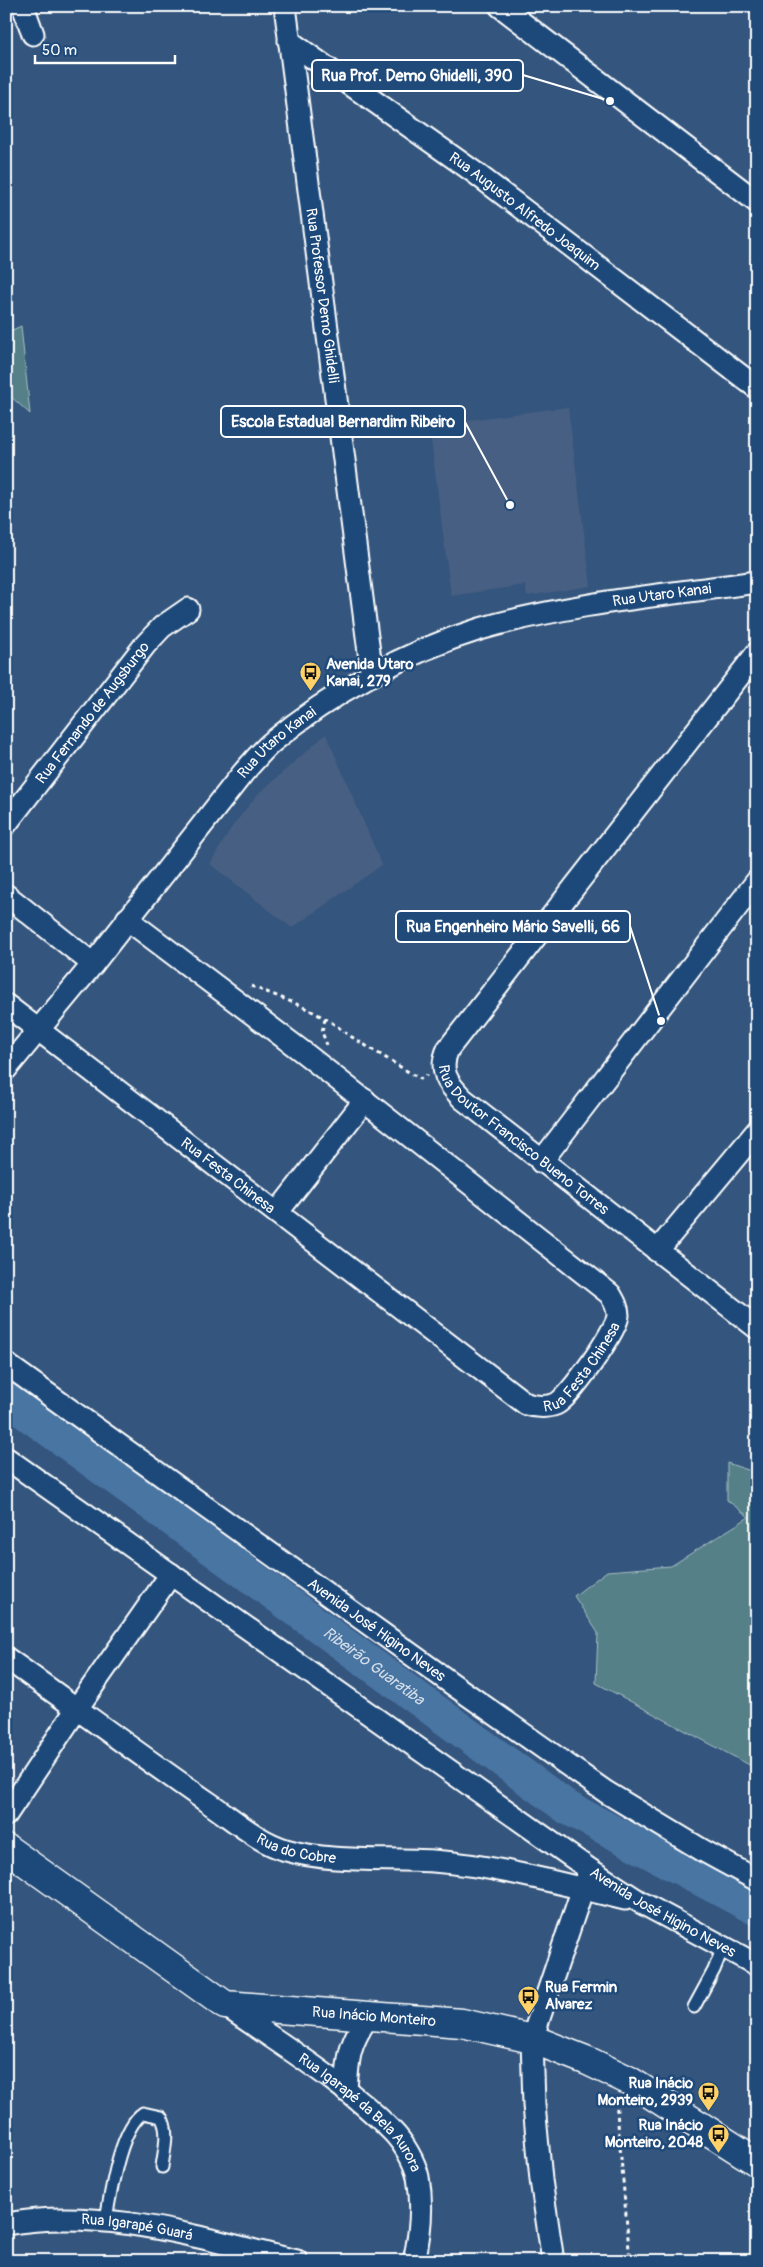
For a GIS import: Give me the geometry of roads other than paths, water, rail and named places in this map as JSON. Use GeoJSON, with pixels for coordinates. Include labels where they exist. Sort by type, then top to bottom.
{"type":"FeatureCollection","features":[{"type":"Feature","properties":{"kind":"street"},"geometry":{"type":"LineString","coordinates":[[23,6],[33,34]]}},
{"type":"Feature","properties":{"kind":"street","name":"Rua Professor Demo Ghidelli"},"geometry":{"type":"LineString","coordinates":[[285,6],[372,675]]}},
{"type":"Feature","properties":{"kind":"street"},"geometry":{"type":"LineString","coordinates":[[500,6],[757,202]]}},
{"type":"Feature","properties":{"kind":"street","name":"Rua Augusto Alfredo Joaquim"},"geometry":{"type":"LineString","coordinates":[[289,41],[474,172],[757,388]]}},
{"type":"Feature","properties":{"kind":"street","name":"Rua Utaro Kanai"},"geometry":{"type":"LineString","coordinates":[[6,1069],[93,964],[243,773],[270,744],[305,717],[372,675],[436,646],[480,630],[534,616],[601,604],[757,582]]}},
{"type":"Feature","properties":{"kind":"street","name":"Rua Fernando de Augsburgo"},"geometry":{"type":"LineString","coordinates":[[6,824],[145,645],[162,627],[188,608]]}},
{"type":"Feature","properties":{"kind":"street","name":"Rua Doutor Francisco Bueno Torres"},"geometry":{"type":"LineString","coordinates":[[757,653],[448,1049],[443,1068],[449,1085],[463,1099],[541,1162],[757,1328]]}},
{"type":"Feature","properties":{"kind":"street"},"geometry":{"type":"LineString","coordinates":[[541,1162],[757,882]]}},
{"type":"Feature","properties":{"kind":"street"},"geometry":{"type":"LineString","coordinates":[[6,895],[93,964]]}},
{"type":"Feature","properties":{"kind":"street","name":"Rua Festa Chinesa"},"geometry":{"type":"LineString","coordinates":[[6,1005],[526,1404],[535,1407],[558,1403],[566,1396],[585,1372],[616,1326],[618,1316],[616,1305],[610,1294],[365,1100],[127,920]]}},
{"type":"Feature","properties":{"kind":"street"},"geometry":{"type":"LineString","coordinates":[[277,1213],[365,1100]]}},
{"type":"Feature","properties":{"kind":"street"},"geometry":{"type":"LineString","coordinates":[[657,1251],[757,1131]]}},
{"type":"Feature","properties":{"kind":"street","name":"Avenida José Higino Neves"},"geometry":{"type":"LineString","coordinates":[[6,1364],[606,1792],[702,1850],[757,1880]]}},
{"type":"Feature","properties":{"kind":"street","name":"Avenida José Higino Neves"},"geometry":{"type":"LineString","coordinates":[[6,1458],[170,1574],[586,1879]]}},
{"type":"Feature","properties":{"kind":"street"},"geometry":{"type":"LineString","coordinates":[[6,1815],[170,1574]]}},
{"type":"Feature","properties":{"kind":"street","name":"Rua do Cobre"},"geometry":{"type":"LineString","coordinates":[[6,1658],[78,1707],[253,1833],[268,1843],[285,1850],[322,1857],[443,1862],[538,1877],[586,1879],[640,1902]]}},
{"type":"Feature","properties":{"kind":"street"},"geometry":{"type":"LineString","coordinates":[[6,1848],[225,2005]]}},
{"type":"Feature","properties":{"kind":"street"},"geometry":{"type":"LineString","coordinates":[[553,2261],[541,2180],[534,2105],[532,2039],[586,1879]]}},
{"type":"Feature","properties":{"kind":"street","name":"Avenida José Higino Neves"},"geometry":{"type":"LineString","coordinates":[[640,1902],[757,1965]]}},
{"type":"Feature","properties":{"kind":"street","name":"Rua Inácio Monteiro"},"geometry":{"type":"LineString","coordinates":[[225,2005],[462,2023],[532,2039],[588,2061],[630,2081],[757,2162]]}},
{"type":"Feature","properties":{"kind":"street","name":"Rua Igarapé da Bela Aurora"},"geometry":{"type":"LineString","coordinates":[[225,2005],[346,2090],[393,2132],[409,2155],[418,2176],[420,2206],[414,2261]]}},
{"type":"Feature","properties":{"kind":"street"},"geometry":{"type":"LineString","coordinates":[[346,2090],[350,2049],[355,2036],[369,2015]]}},
{"type":"Feature","properties":{"kind":"street","name":"Rua Igarapé Guará"},"geometry":{"type":"LineString","coordinates":[[6,2224],[30,2220],[106,2219],[144,2225],[297,2261]]}},
{"type":"Feature","properties":{"kind":"lane"},"geometry":{"type":"LineString","coordinates":[[694,2007],[714,1970],[723,1948]]}},
{"type":"Feature","properties":{"kind":"lane"},"geometry":{"type":"LineString","coordinates":[[106,2219],[125,2142],[135,2118],[144,2113],[161,2117],[165,2124],[166,2133],[162,2167]]}},
{"type":"Feature","properties":{"kind":"waterway","name":"Ribeirão Guaratiba"},"geometry":{"type":"LineString","coordinates":[[6,1398],[568,1808],[757,1909]]}},
{"type":"Feature","properties":{"kind":"place","name":"Rua Prof. Demo Ghidelli, 390"},"geometry":{"type":"Point","coordinates":[610,101]}},
{"type":"Feature","properties":{"kind":"place","name":"Escola Estadual Bernardim Ribeiro"},"geometry":{"type":"Point","coordinates":[510,505]}},
{"type":"Feature","properties":{"kind":"place","name":"Avenida Utaro Kanai, 279"},"geometry":{"type":"Point","coordinates":[310,692]}},
{"type":"Feature","properties":{"kind":"place","name":"Rua Engenheiro Mário Savelli, 66"},"geometry":{"type":"Point","coordinates":[661,1021]}},
{"type":"Feature","properties":{"kind":"place","name":"Rua Fermin Alvarez"},"geometry":{"type":"Point","coordinates":[529,2015]}},
{"type":"Feature","properties":{"kind":"place","name":"Rua Inácio Monteiro, 2939"},"geometry":{"type":"Point","coordinates":[709,2111]}},
{"type":"Feature","properties":{"kind":"place","name":"Rua Inácio Monteiro, 2048"},"geometry":{"type":"Point","coordinates":[719,2153]}}]}
